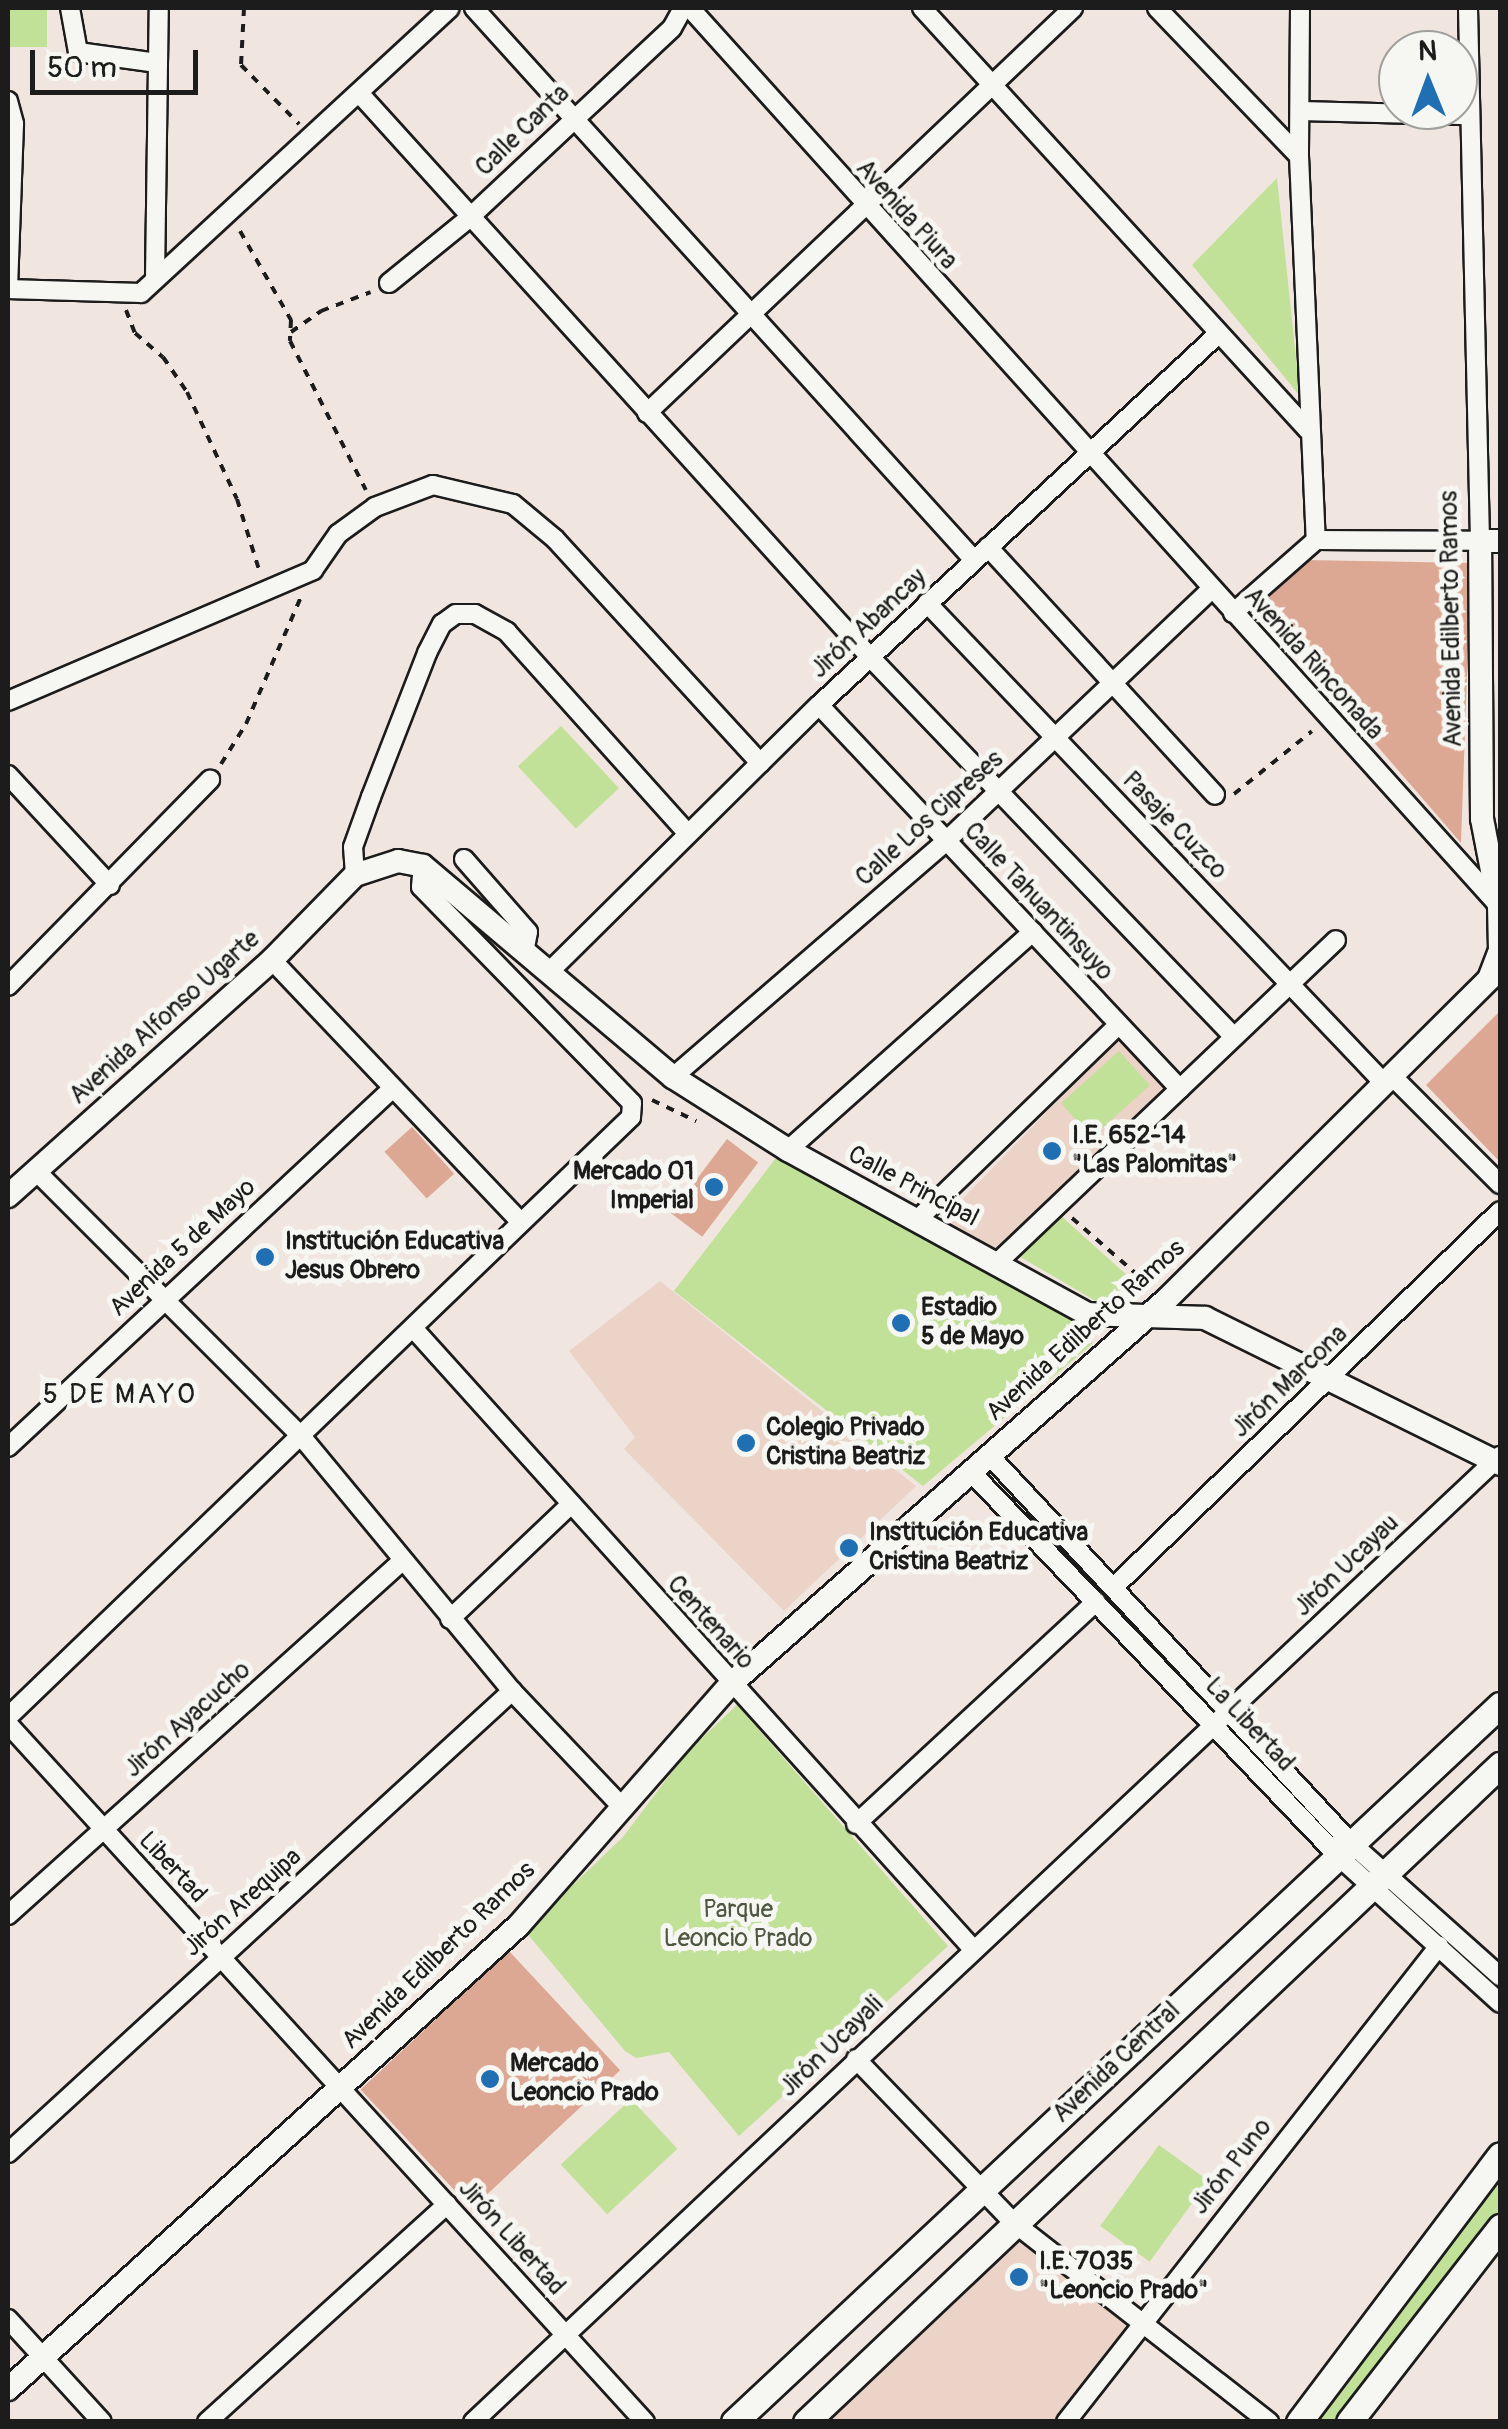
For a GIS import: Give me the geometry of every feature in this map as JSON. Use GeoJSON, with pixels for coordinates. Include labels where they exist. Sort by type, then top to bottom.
{"type":"FeatureCollection","features":[{"type":"Feature","properties":{"kind":"main road","name":"Avenida Central"},"geometry":{"type":"LineString","coordinates":[[734,2422],[1500,1705]]}},
{"type":"Feature","properties":{"kind":"main road","name":"Avenida Central"},"geometry":{"type":"LineString","coordinates":[[806,2422],[1013,2222],[1500,1766]]}},
{"type":"Feature","properties":{"kind":"main road"},"geometry":{"type":"LineString","coordinates":[[1299,2422],[1500,2155]]}},
{"type":"Feature","properties":{"kind":"main road"},"geometry":{"type":"LineString","coordinates":[[1349,2422],[1500,2227]]}},
{"type":"Feature","properties":{"kind":"street"},"geometry":{"type":"LineString","coordinates":[[70,8],[78,52],[157,63]]}},
{"type":"Feature","properties":{"kind":"street"},"geometry":{"type":"LineString","coordinates":[[155,280],[159,8]]}},
{"type":"Feature","properties":{"kind":"street"},"geometry":{"type":"LineString","coordinates":[[8,101],[14,124],[8,289],[140,293],[450,8]]}},
{"type":"Feature","properties":{"kind":"street"},"geometry":{"type":"LineString","coordinates":[[474,8],[571,118],[754,312],[974,560]]}},
{"type":"Feature","properties":{"kind":"street","name":"Calle Canta"},"geometry":{"type":"LineString","coordinates":[[388,283],[468,220],[571,118],[672,28],[687,8]]}},
{"type":"Feature","properties":{"kind":"street","name":"Avenida Piura"},"geometry":{"type":"LineString","coordinates":[[687,8],[1088,454]]}},
{"type":"Feature","properties":{"kind":"street"},"geometry":{"type":"LineString","coordinates":[[922,8],[1217,336],[1308,430]]}},
{"type":"Feature","properties":{"kind":"street"},"geometry":{"type":"LineString","coordinates":[[647,413],[1073,8]]}},
{"type":"Feature","properties":{"kind":"street"},"geometry":{"type":"LineString","coordinates":[[1157,8],[1299,156]]}},
{"type":"Feature","properties":{"kind":"street"},"geometry":{"type":"LineString","coordinates":[[1300,8],[1299,156],[1308,430],[1316,540]]}},
{"type":"Feature","properties":{"kind":"street"},"geometry":{"type":"LineString","coordinates":[[360,94],[468,220],[870,657],[1001,789],[1234,1037]]}},
{"type":"Feature","properties":{"kind":"street"},"geometry":{"type":"LineString","coordinates":[[1300,112],[1378,113]]}},
{"type":"Feature","properties":{"kind":"street","name":"Avenida Edilberto Ramos"},"geometry":{"type":"LineString","coordinates":[[8,2389],[519,1925],[730,1684],[1166,1300],[1489,979],[1500,950],[1500,907],[1482,818],[1490,541],[1471,130]]}},
{"type":"Feature","properties":{"kind":"street","name":"Jirón Abancay"},"geometry":{"type":"LineString","coordinates":[[548,973],[819,705],[1217,336]]}},
{"type":"Feature","properties":{"kind":"street","name":"Avenida Rinconada"},"geometry":{"type":"LineString","coordinates":[[1088,454],[1500,907]]}},
{"type":"Feature","properties":{"kind":"street"},"geometry":{"type":"LineString","coordinates":[[8,702],[313,570],[338,534],[375,508],[433,485],[513,504],[556,539],[760,763]]}},
{"type":"Feature","properties":{"kind":"street"},"geometry":{"type":"LineString","coordinates":[[1233,613],[1316,540],[1490,541]]}},
{"type":"Feature","properties":{"kind":"street"},"geometry":{"type":"LineString","coordinates":[[988,547],[1215,795]]}},
{"type":"Feature","properties":{"kind":"street","name":"Calle Los Cipreses"},"geometry":{"type":"LineString","coordinates":[[673,1077],[946,840],[1212,589]]}},
{"type":"Feature","properties":{"kind":"street","name":"Pasaje Cuzco"},"geometry":{"type":"LineString","coordinates":[[927,604],[1290,984],[1500,1184]]}},
{"type":"Feature","properties":{"kind":"street"},"geometry":{"type":"LineString","coordinates":[[8,1717],[631,1117],[632,1103],[421,887],[423,866],[398,861],[355,875],[353,847],[370,797],[442,624],[456,614],[475,614],[508,632],[688,834]]}},
{"type":"Feature","properties":{"kind":"street","name":"Calle Tahuantinsuyo"},"geometry":{"type":"LineString","coordinates":[[819,705],[1180,1089]]}},
{"type":"Feature","properties":{"kind":"street"},"geometry":{"type":"LineString","coordinates":[[8,775],[110,885]]}},
{"type":"Feature","properties":{"kind":"street"},"geometry":{"type":"LineString","coordinates":[[8,986],[210,780]]}},
{"type":"Feature","properties":{"kind":"street"},"geometry":{"type":"LineString","coordinates":[[464,858],[528,932],[524,952]]}},
{"type":"Feature","properties":{"kind":"street","name":"Calle Principal"},"geometry":{"type":"LineString","coordinates":[[423,866],[673,1077],[788,1150],[1087,1314],[1205,1318],[1498,1460]]}},
{"type":"Feature","properties":{"kind":"street","name":"Avenida Alfonso Ugarte"},"geometry":{"type":"LineString","coordinates":[[8,1196],[272,960],[355,875]]}},
{"type":"Feature","properties":{"kind":"street"},"geometry":{"type":"LineString","coordinates":[[788,1150],[1033,932]]}},
{"type":"Feature","properties":{"kind":"street"},"geometry":{"type":"LineString","coordinates":[[996,1263],[1336,940]]}},
{"type":"Feature","properties":{"kind":"street"},"geometry":{"type":"LineString","coordinates":[[272,960],[521,1222]]}},
{"type":"Feature","properties":{"kind":"street"},"geometry":{"type":"LineString","coordinates":[[917,1220],[1119,1024]]}},
{"type":"Feature","properties":{"kind":"street","name":"Avenida 5 de Mayo"},"geometry":{"type":"LineString","coordinates":[[8,1447],[393,1088]]}},
{"type":"Feature","properties":{"kind":"street"},"geometry":{"type":"LineString","coordinates":[[36,1171],[161,1302],[302,1436],[401,1562],[512,1691],[622,1807]]}},
{"type":"Feature","properties":{"kind":"street","name":"Jirón Marcona"},"geometry":{"type":"LineString","coordinates":[[1113,1588],[1500,1211]]}},
{"type":"Feature","properties":{"kind":"street","name":"Centenario"},"geometry":{"type":"LineString","coordinates":[[413,1328],[856,1824],[972,1948]]}},
{"type":"Feature","properties":{"kind":"street","name":"La Libertad"},"geometry":{"type":"LineString","coordinates":[[988,1455],[1113,1588],[1222,1720]]}},
{"type":"Feature","properties":{"kind":"street","name":"Jirón Ucayau"},"geometry":{"type":"LineString","coordinates":[[1222,1720],[1498,1460]]}},
{"type":"Feature","properties":{"kind":"street","name":"La Libertad"},"geometry":{"type":"LineString","coordinates":[[970,1471],[1096,1602],[1222,1720],[1439,1946],[1500,2003]]}},
{"type":"Feature","properties":{"kind":"street"},"geometry":{"type":"LineString","coordinates":[[450,1619],[571,1504]]}},
{"type":"Feature","properties":{"kind":"street","name":"Jirón Ayacucho"},"geometry":{"type":"LineString","coordinates":[[8,1915],[401,1562]]}},
{"type":"Feature","properties":{"kind":"street"},"geometry":{"type":"LineString","coordinates":[[856,1824],[1096,1602]]}},
{"type":"Feature","properties":{"kind":"street","name":"Jirón Arequipa"},"geometry":{"type":"LineString","coordinates":[[8,2153],[512,1691]]}},
{"type":"Feature","properties":{"kind":"street","name":"Jirón Ucayali"},"geometry":{"type":"LineString","coordinates":[[473,2422],[972,1948],[1222,1720]]}},
{"type":"Feature","properties":{"kind":"street","name":"Libertad"},"geometry":{"type":"LineString","coordinates":[[8,1724],[338,2091]]}},
{"type":"Feature","properties":{"kind":"street","name":"La Libertad"},"geometry":{"type":"LineString","coordinates":[[1376,1881],[1500,1976]]}},
{"type":"Feature","properties":{"kind":"street","name":"Jirón Puno"},"geometry":{"type":"LineString","coordinates":[[1066,2422],[1439,1946]]}},
{"type":"Feature","properties":{"kind":"street"},"geometry":{"type":"LineString","coordinates":[[856,2058],[1013,2222],[1269,2422]]}},
{"type":"Feature","properties":{"kind":"street","name":"Jirón Libertad"},"geometry":{"type":"LineString","coordinates":[[338,2091],[447,2204],[645,2422]]}},
{"type":"Feature","properties":{"kind":"street"},"geometry":{"type":"LineString","coordinates":[[207,2422],[447,2204]]}},
{"type":"Feature","properties":{"kind":"street"},"geometry":{"type":"LineString","coordinates":[[8,2320],[102,2422]]}},
{"type":"Feature","properties":{"kind":"path"},"geometry":{"type":"LineString","coordinates":[[244,8],[240,65],[313,138]]}},
{"type":"Feature","properties":{"kind":"path"},"geometry":{"type":"LineString","coordinates":[[225,216],[283,306],[290,332],[375,508]]}},
{"type":"Feature","properties":{"kind":"path"},"geometry":{"type":"LineString","coordinates":[[290,332],[321,311],[388,283]]}},
{"type":"Feature","properties":{"kind":"path"},"geometry":{"type":"LineString","coordinates":[[124,295],[126,318],[187,392],[237,500],[260,570],[258,594]]}},
{"type":"Feature","properties":{"kind":"path"},"geometry":{"type":"LineString","coordinates":[[210,780],[246,724],[313,570]]}},
{"type":"Feature","properties":{"kind":"path"},"geometry":{"type":"LineString","coordinates":[[1215,795],[1233,795],[1328,718]]}},
{"type":"Feature","properties":{"kind":"path"},"geometry":{"type":"LineString","coordinates":[[655,1102],[696,1121]]}},
{"type":"Feature","properties":{"kind":"path"},"geometry":{"type":"LineString","coordinates":[[1058,1206],[1166,1300]]}},
{"type":"Feature","properties":{"kind":"shaded area","name":"I.E. 652-14 \"Las Palomitas\""},"geometry":{"type":"Polygon","coordinates":[[[1120,1036],[1171,1085],[992,1271],[941,1222],[1120,1036]]]}},
{"type":"Feature","properties":{"kind":"shaded area","name":"Colegio Privado Cristina Beatriz"},"geometry":{"type":"Polygon","coordinates":[[[660,1281],[916,1486],[784,1611],[624,1449],[635,1437],[569,1351],[660,1281]]]}},
{"type":"Feature","properties":{"kind":"shaded area","name":"I.E. 7035 \"Leoncio Prado\""},"geometry":{"type":"Polygon","coordinates":[[[1016,2226],[1138,2328],[1066,2421],[804,2422],[1016,2226]]]}},
{"type":"Feature","properties":{"kind":"green space"},"geometry":{"type":"Polygon","coordinates":[[[8,8],[47,8],[47,47],[8,47],[8,8]]]}},
{"type":"Feature","properties":{"kind":"green space"},"geometry":{"type":"Polygon","coordinates":[[[1277,178],[1300,396],[1192,265],[1277,178]]]}},
{"type":"Feature","properties":{"kind":"green space"},"geometry":{"type":"Polygon","coordinates":[[[561,726],[619,788],[576,828],[518,766],[561,726]]]}},
{"type":"Feature","properties":{"kind":"green space"},"geometry":{"type":"Polygon","coordinates":[[[1119,1051],[1150,1085],[1092,1137],[1061,1103],[1119,1051]]]}},
{"type":"Feature","properties":{"kind":"green space","name":"Estadio 5 de Mayo"},"geometry":{"type":"Polygon","coordinates":[[[776,1158],[1083,1320],[1092,1326],[1092,1344],[923,1486],[674,1291],[776,1158]]]}},
{"type":"Feature","properties":{"kind":"green space"},"geometry":{"type":"Polygon","coordinates":[[[1059,1214],[1140,1287],[1130,1304],[1113,1311],[1017,1255],[1059,1214]]]}},
{"type":"Feature","properties":{"kind":"green space","name":"Parque Leoncio Prado"},"geometry":{"type":"Polygon","coordinates":[[[737,1705],[948,1946],[739,2136],[669,2052],[636,2058],[625,2051],[525,1931],[623,1837],[687,1752],[737,1705]]]}},
{"type":"Feature","properties":{"kind":"green space"},"geometry":{"type":"Polygon","coordinates":[[[631,2099],[677,2149],[607,2214],[561,2164],[631,2099]]]}},
{"type":"Feature","properties":{"kind":"green space"},"geometry":{"type":"Polygon","coordinates":[[[1159,2145],[1208,2181],[1150,2262],[1100,2226],[1159,2145]]]}},
{"type":"Feature","properties":{"kind":"green space"},"geometry":{"type":"Polygon","coordinates":[[[1500,2166],[1500,2217],[1344,2421],[1307,2422],[1500,2166]]]}},
{"type":"Feature","properties":{"kind":"building"},"geometry":{"type":"Polygon","coordinates":[[[1306,560],[1471,563],[1461,843],[1257,607],[1306,560]]]}},
{"type":"Feature","properties":{"kind":"building"},"geometry":{"type":"Polygon","coordinates":[[[1500,1011],[1500,1162],[1426,1085],[1500,1011]]]}},
{"type":"Feature","properties":{"kind":"building"},"geometry":{"type":"Polygon","coordinates":[[[412,1127],[454,1174],[427,1199],[385,1152],[412,1127]]]}},
{"type":"Feature","properties":{"kind":"building","name":"Mercado 01 Imperial"},"geometry":{"type":"Polygon","coordinates":[[[727,1139],[758,1162],[702,1237],[671,1213],[727,1139]]]}},
{"type":"Feature","properties":{"kind":"building","name":"Mercado Leoncio Prado"},"geometry":{"type":"Polygon","coordinates":[[[509,1951],[620,2070],[472,2209],[361,2089],[509,1951]]]}},
{"type":"Feature","properties":{"kind":"place","name":"I.E. 652-14 \"Las Palomitas\""},"geometry":{"type":"Point","coordinates":[1052,1151]}},
{"type":"Feature","properties":{"kind":"place","name":"Mercado 01 Imperial"},"geometry":{"type":"Point","coordinates":[714,1187]}},
{"type":"Feature","properties":{"kind":"place","name":"Institución Educativa Jesus Obrero"},"geometry":{"type":"Point","coordinates":[265,1257]}},
{"type":"Feature","properties":{"kind":"place","name":"Estadio 5 de Mayo"},"geometry":{"type":"Point","coordinates":[901,1323]}},
{"type":"Feature","properties":{"kind":"place","name":"Colegio Privado Cristina Beatriz"},"geometry":{"type":"Point","coordinates":[746,1443]}},
{"type":"Feature","properties":{"kind":"place","name":"Institución Educativa Cristina Beatriz"},"geometry":{"type":"Point","coordinates":[849,1548]}},
{"type":"Feature","properties":{"kind":"place","name":"Mercado Leoncio Prado"},"geometry":{"type":"Point","coordinates":[490,2079]}},
{"type":"Feature","properties":{"kind":"place","name":"I.E. 7035 \"Leoncio Prado\""},"geometry":{"type":"Point","coordinates":[1019,2277]}},
{"type":"Feature","properties":{"kind":"district","name":"5 DE MAYO"},"geometry":{"type":"Point","coordinates":[120,1395]}}]}
